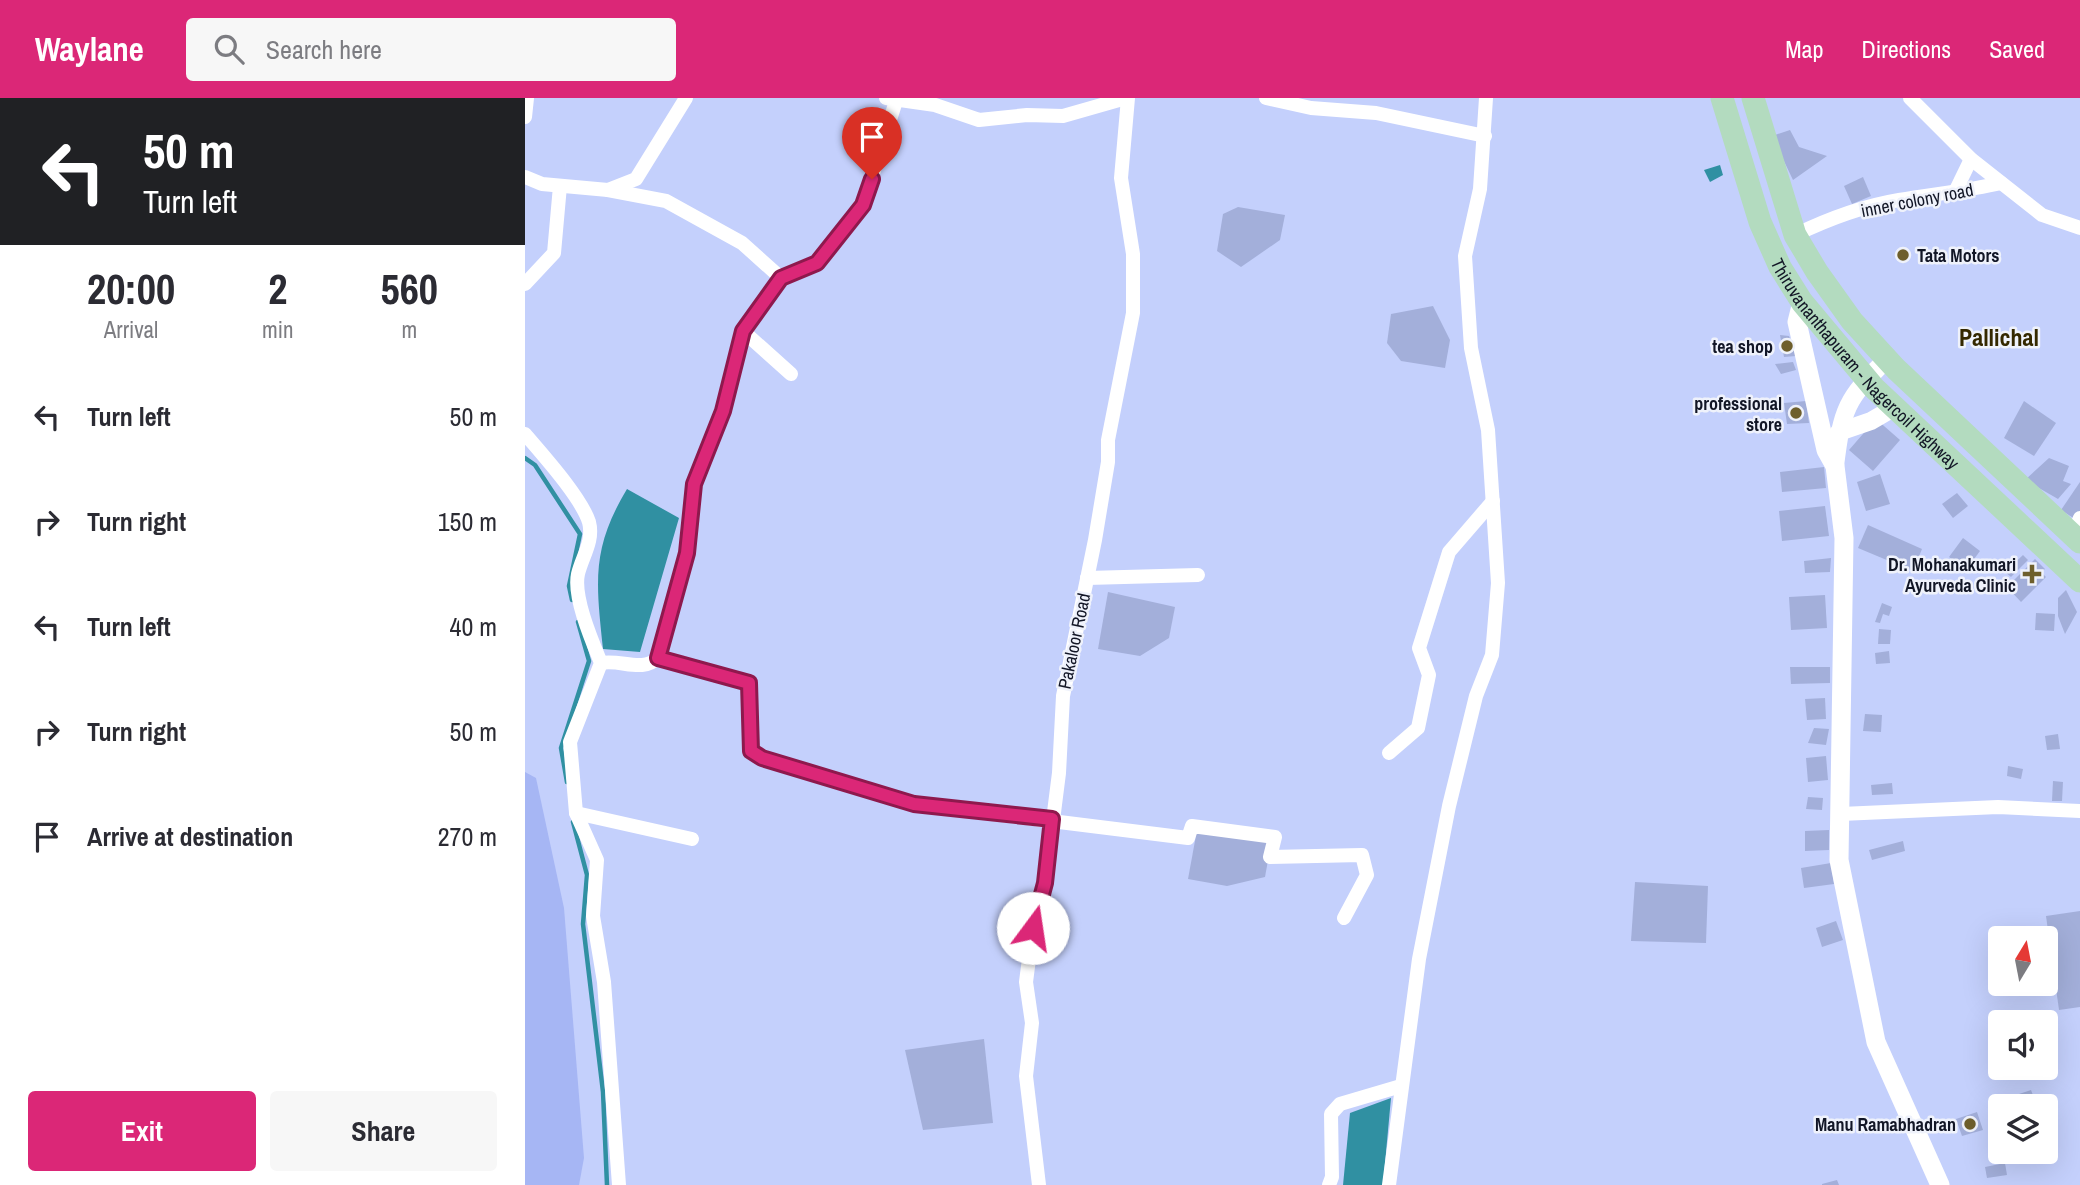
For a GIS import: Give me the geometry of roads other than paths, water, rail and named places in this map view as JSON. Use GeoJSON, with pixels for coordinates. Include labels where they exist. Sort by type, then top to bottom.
{"type":"FeatureCollection","features":[{"type":"Feature","properties":{"kind":"main road","name":"Thiruvananthapuram - Nagercoil Highway"},"geometry":{"type":"LineString","coordinates":[[1722,98],[1760,222],[1780,267],[1803,302],[1866,379],[2080,582]]}},
{"type":"Feature","properties":{"kind":"main road","name":"Thiruvananthapuram - Nagercoil Highway"},"geometry":{"type":"LineString","coordinates":[[1753,98],[1795,235],[1845,311],[1867,340],[1887,359],[2078,532]]}},
{"type":"Feature","properties":{"kind":"main road"},"geometry":{"type":"LineString","coordinates":[[1803,302],[1797,322],[1826,450],[1835,466],[1844,538],[1839,860],[1876,1042],[1940,1185]]}},
{"type":"Feature","properties":{"kind":"street"},"geometry":{"type":"LineString","coordinates":[[525,117],[527,98]]}},
{"type":"Feature","properties":{"kind":"street"},"geometry":{"type":"LineString","coordinates":[[608,190],[635,179],[686,98]]}},
{"type":"Feature","properties":{"kind":"street"},"geometry":{"type":"LineString","coordinates":[[601,663],[612,660],[640,666],[651,664],[658,658],[687,553],[694,484],[723,411],[743,331],[781,278],[817,263],[863,205],[891,99],[935,105],[979,120],[1027,115],[1062,116],[1127,98]]}},
{"type":"Feature","properties":{"kind":"street","name":"Pakaloor Road"},"geometry":{"type":"LineString","coordinates":[[1039,1185],[1026,1076],[1032,1023],[1026,982],[1033,928],[1045,883],[1059,772],[1063,696],[1087,578],[1108,462],[1108,440],[1133,313],[1133,254],[1121,178],[1127,98]]}},
{"type":"Feature","properties":{"kind":"street"},"geometry":{"type":"LineString","coordinates":[[1266,98],[1311,108],[1376,113],[1485,136]]}},
{"type":"Feature","properties":{"kind":"street"},"geometry":{"type":"LineString","coordinates":[[1389,1185],[1419,959],[1448,806],[1476,696],[1492,655],[1498,583],[1493,502],[1488,430],[1471,348],[1465,256],[1480,189],[1486,98]]}},
{"type":"Feature","properties":{"kind":"street","name":"inner colony road"},"geometry":{"type":"LineString","coordinates":[[1910,98],[1971,159],[2042,215],[2080,228]]}},
{"type":"Feature","properties":{"kind":"street"},"geometry":{"type":"LineString","coordinates":[[1954,194],[1971,159]]}},
{"type":"Feature","properties":{"kind":"street"},"geometry":{"type":"LineString","coordinates":[[525,177],[542,184],[608,190],[666,201],[742,243],[781,278]]}},
{"type":"Feature","properties":{"kind":"street","name":"inner colony road"},"geometry":{"type":"LineString","coordinates":[[1795,235],[1832,218],[1897,200],[1954,194],[2001,183]]}},
{"type":"Feature","properties":{"kind":"street"},"geometry":{"type":"LineString","coordinates":[[525,284],[554,253],[560,186]]}},
{"type":"Feature","properties":{"kind":"street"},"geometry":{"type":"LineString","coordinates":[[743,331],[791,374]]}},
{"type":"Feature","properties":{"kind":"street"},"geometry":{"type":"LineString","coordinates":[[1835,466],[1839,432],[1849,400],[1887,359]]}},
{"type":"Feature","properties":{"kind":"street"},"geometry":{"type":"LineString","coordinates":[[1839,432],[1871,421],[1895,407]]}},
{"type":"Feature","properties":{"kind":"street"},"geometry":{"type":"LineString","coordinates":[[525,434],[558,472],[589,522],[587,554],[577,575],[584,623],[601,663],[571,742],[576,813],[597,860],[593,916],[604,982],[619,1185]]}},
{"type":"Feature","properties":{"kind":"street"},"geometry":{"type":"LineString","coordinates":[[1389,753],[1418,728],[1429,675],[1419,648],[1449,552],[1493,502]]}},
{"type":"Feature","properties":{"kind":"street"},"geometry":{"type":"LineString","coordinates":[[1087,578],[1198,575]]}},
{"type":"Feature","properties":{"kind":"street"},"geometry":{"type":"LineString","coordinates":[[658,658],[749,683],[751,751],[762,758],[914,804],[1052,819],[1188,838],[1192,826],[1275,837],[1270,857],[1362,855],[1367,875],[1344,918]]}},
{"type":"Feature","properties":{"kind":"street"},"geometry":{"type":"LineString","coordinates":[[1841,814],[1998,807],[2080,811]]}},
{"type":"Feature","properties":{"kind":"street"},"geometry":{"type":"LineString","coordinates":[[576,813],[692,839]]}},
{"type":"Feature","properties":{"kind":"street"},"geometry":{"type":"LineString","coordinates":[[1329,1185],[1332,1177],[1331,1114],[1340,1104],[1401,1086]]}},
{"type":"Feature","properties":{"kind":"waterway"},"geometry":{"type":"LineString","coordinates":[[525,458],[535,465],[580,534],[569,586],[572,600]]}},
{"type":"Feature","properties":{"kind":"waterway"},"geometry":{"type":"LineString","coordinates":[[567,782],[561,748],[589,661],[578,622]]}},
{"type":"Feature","properties":{"kind":"waterway"},"geometry":{"type":"LineString","coordinates":[[573,822],[587,875],[583,924],[603,1092],[607,1185]]}},
{"type":"Feature","properties":{"kind":"place","name":"Tata Motors"},"geometry":{"type":"Point","coordinates":[1903,255]}},
{"type":"Feature","properties":{"kind":"place","name":"tea shop"},"geometry":{"type":"Point","coordinates":[1787,346]}},
{"type":"Feature","properties":{"kind":"place","name":"professional store"},"geometry":{"type":"Point","coordinates":[1796,413]}},
{"type":"Feature","properties":{"kind":"place","name":"Dr. Mohanakumari Ayurveda Clinic"},"geometry":{"type":"Point","coordinates":[2032,574]}},
{"type":"Feature","properties":{"kind":"place","name":"Manu Ramabhadran"},"geometry":{"type":"Point","coordinates":[1970,1124]}},
{"type":"Feature","properties":{"kind":"district","name":"Pallichal"},"geometry":{"type":"Point","coordinates":[1999,337]}}]}
